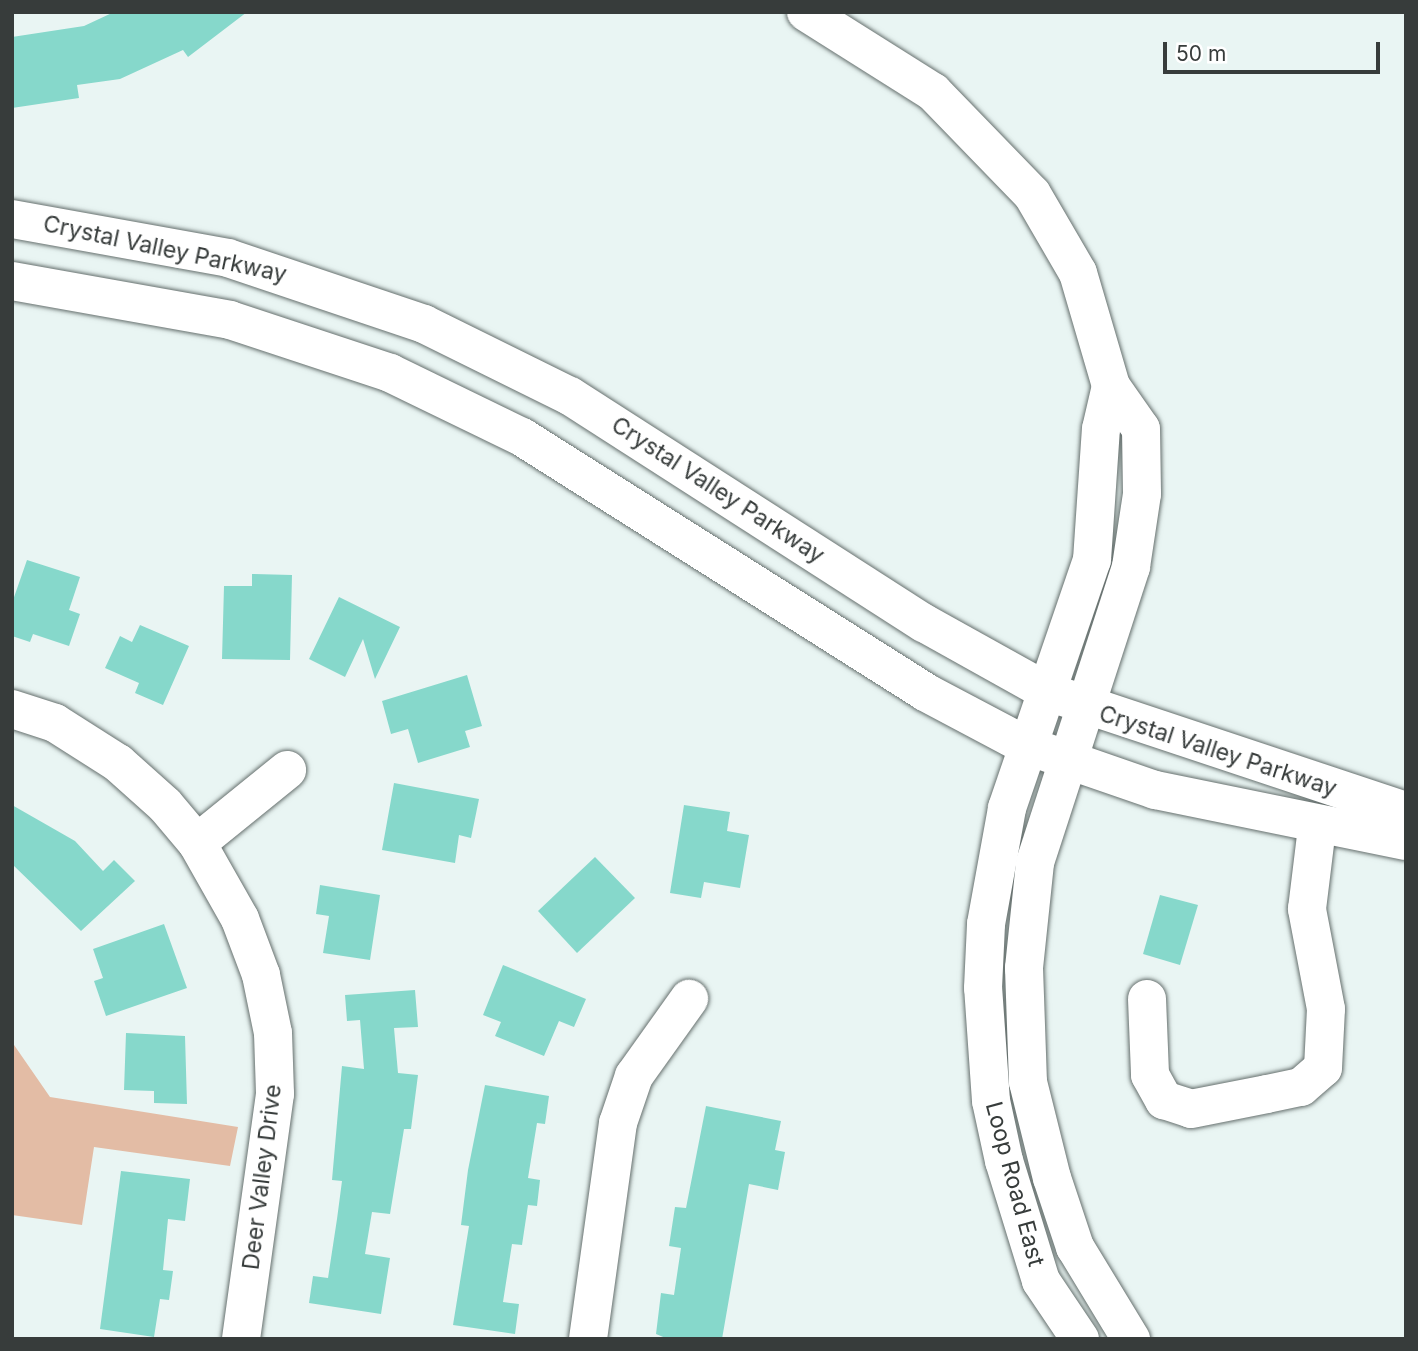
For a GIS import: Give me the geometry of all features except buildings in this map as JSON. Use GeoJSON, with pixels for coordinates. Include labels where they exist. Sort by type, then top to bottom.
{"type":"FeatureCollection","features":[{"type":"Feature","properties":{"kind":"street"},"geometry":{"type":"LineString","coordinates":[[806,12],[933,92],[1032,194],[1078,272],[1111,386]]}},
{"type":"Feature","properties":{"kind":"street","name":"Crystal Valley Parkway"},"geometry":{"type":"LineString","coordinates":[[12,219],[228,258],[424,324],[570,396],[924,623],[1048,692],[1085,709],[1406,811]]}},
{"type":"Feature","properties":{"kind":"street","name":"Crystal Valley Parkway"},"geometry":{"type":"LineString","coordinates":[[12,281],[230,320],[320,347],[452,400],[573,467],[925,692],[1067,764],[1317,827],[1406,841]]}},
{"type":"Feature","properties":{"kind":"street","name":"Loop Road East"},"geometry":{"type":"LineString","coordinates":[[1080,1339],[1041,1281],[1004,1161],[984,1043],[986,924],[1025,745],[1048,692],[1092,560],[1101,429],[1111,386]]}},
{"type":"Feature","properties":{"kind":"street","name":"Loop Road East"},"geometry":{"type":"LineString","coordinates":[[1111,386],[1141,429],[1142,494],[1131,567],[1035,863],[1026,918],[1028,1082],[1075,1248],[1131,1339]]}},
{"type":"Feature","properties":{"kind":"street","name":"Deer Valley Drive"},"geometry":{"type":"LineString","coordinates":[[12,709],[55,723],[118,764],[197,843],[240,919],[273,1033],[275,1094],[241,1339]]}},
{"type":"Feature","properties":{"kind":"street"},"geometry":{"type":"LineString","coordinates":[[197,843],[287,770]]}},
{"type":"Feature","properties":{"kind":"street"},"geometry":{"type":"LineString","coordinates":[[1147,999],[1150,1075],[1164,1100],[1191,1109],[1267,1094],[1301,1087],[1323,1068],[1326,1009],[1307,909],[1317,827]]}},
{"type":"Feature","properties":{"kind":"street"},"geometry":{"type":"LineString","coordinates":[[587,1339],[618,1123],[635,1076],[689,999]]}},
{"type":"Feature","properties":{"kind":"shaded area"},"geometry":{"type":"Polygon","coordinates":[[[12,1042],[50,1097],[238,1127],[230,1166],[94,1147],[82,1225],[12,1215],[12,1042]]]}}]}
